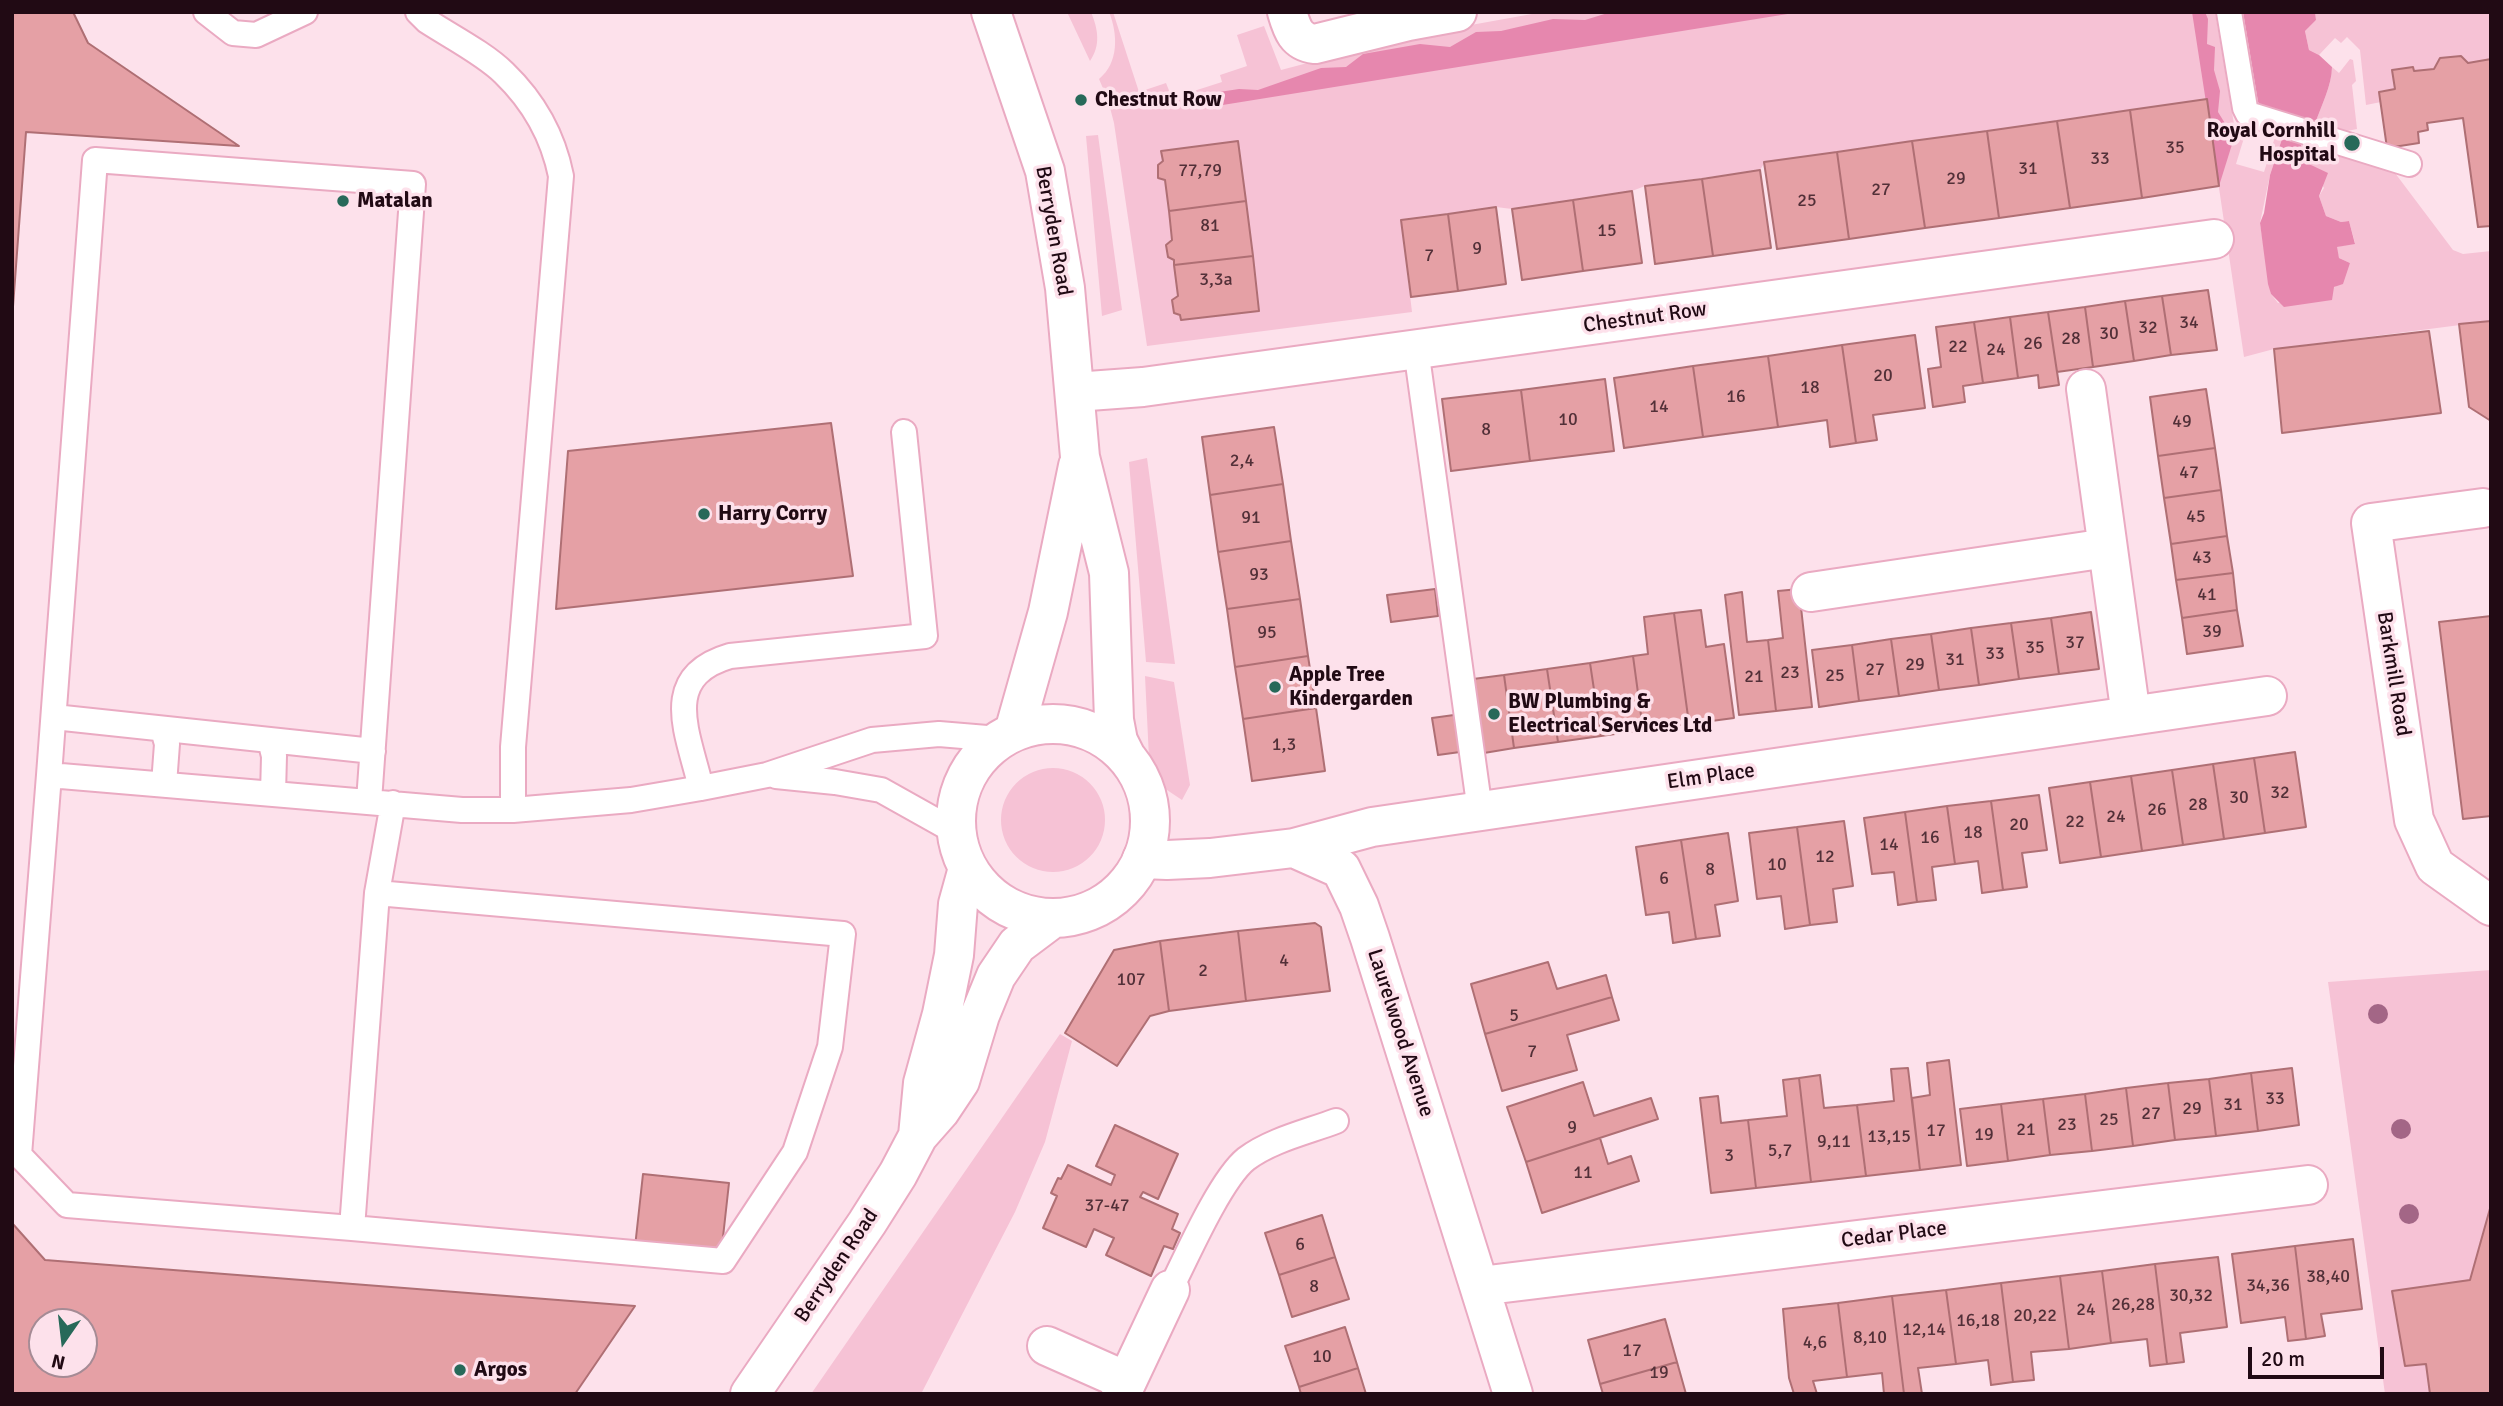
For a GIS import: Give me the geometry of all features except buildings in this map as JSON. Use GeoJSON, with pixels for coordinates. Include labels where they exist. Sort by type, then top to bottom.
{"type":"FeatureCollection","features":[{"type":"Feature","properties":{"kind":"street","name":"Berryden Road"},"geometry":{"type":"LineString","coordinates":[[991,12],[1045,171],[1065,288],[1080,457],[1109,573],[1114,720],[1118,741],[1126,757]]}},
{"type":"Feature","properties":{"kind":"street"},"geometry":{"type":"LineString","coordinates":[[1287,12],[1300,40],[1315,44],[1457,12]]}},
{"type":"Feature","properties":{"kind":"street","name":"Chestnut Row"},"geometry":{"type":"LineString","coordinates":[[1075,392],[1143,387],[2214,239]]}},
{"type":"Feature","properties":{"kind":"street"},"geometry":{"type":"LineString","coordinates":[[2087,389],[2131,716]]}},
{"type":"Feature","properties":{"kind":"street","name":"Berryden Road"},"geometry":{"type":"LineString","coordinates":[[1007,736],[1048,612],[1080,457]]}},
{"type":"Feature","properties":{"kind":"street","name":"Barkmill Road"},"geometry":{"type":"LineString","coordinates":[[2483,508],[2371,523],[2414,820],[2435,866],[2491,906]]}},
{"type":"Feature","properties":{"kind":"street"},"geometry":{"type":"LineString","coordinates":[[1811,593],[2107,548]]}},
{"type":"Feature","properties":{"kind":"street","name":"Elm Place"},"geometry":{"type":"LineString","coordinates":[[1294,848],[1372,827],[2267,696]]}},
{"type":"Feature","properties":{"kind":"street"},"geometry":{"type":"LineString","coordinates":[[1062,724],[1086,730],[1107,741],[1126,757],[1141,779],[1149,806],[1150,832],[1143,859],[1131,879],[1116,895],[1097,908],[1053,918],[1027,914],[1004,905],[984,889],[968,868],[960,851],[956,832],[957,805],[965,779],[979,757],[1007,736],[1037,725],[1062,724]]}},
{"type":"Feature","properties":{"kind":"street"},"geometry":{"type":"LineString","coordinates":[[1143,859],[1210,858],[1294,848]]}},
{"type":"Feature","properties":{"kind":"street","name":"Laurelwood Avenue"},"geometry":{"type":"LineString","coordinates":[[1294,848],[1341,869],[1359,906],[1513,1394]]}},
{"type":"Feature","properties":{"kind":"street","name":"Berryden Road"},"geometry":{"type":"LineString","coordinates":[[918,1136],[923,1083],[943,1014],[954,955],[958,904],[968,868]]}},
{"type":"Feature","properties":{"kind":"street","name":"Berryden Road"},"geometry":{"type":"LineString","coordinates":[[750,1394],[867,1223],[918,1136],[940,1111],[960,1081],[980,1015],[996,976],[1017,945],[1053,918]]}},
{"type":"Feature","properties":{"kind":"street","name":"Cedar Place"},"geometry":{"type":"LineString","coordinates":[[1480,1286],[2308,1185]]}},
{"type":"Feature","properties":{"kind":"street"},"geometry":{"type":"LineString","coordinates":[[1047,1346],[1124,1387],[1170,1290]]}},
{"type":"Feature","properties":{"kind":"lane"},"geometry":{"type":"LineString","coordinates":[[206,12],[233,33],[256,35],[305,12]]}},
{"type":"Feature","properties":{"kind":"lane"},"geometry":{"type":"LineString","coordinates":[[418,12],[427,21],[503,71],[532,103],[556,151],[561,176],[513,747],[513,810]]}},
{"type":"Feature","properties":{"kind":"lane"},"geometry":{"type":"LineString","coordinates":[[2229,12],[2248,114],[2409,164]]}},
{"type":"Feature","properties":{"kind":"lane"},"geometry":{"type":"LineString","coordinates":[[352,1228],[377,893],[381,802],[373,751],[413,184],[95,160],[19,1156],[67,1205],[723,1261],[795,1152],[830,1047],[843,934],[377,893]]}},
{"type":"Feature","properties":{"kind":"lane"},"geometry":{"type":"LineString","coordinates":[[1416,349],[1480,811]]}},
{"type":"Feature","properties":{"kind":"lane"},"geometry":{"type":"LineString","coordinates":[[701,788],[683,708],[685,689],[696,672],[704,666],[730,656],[925,636],[904,432]]}},
{"type":"Feature","properties":{"kind":"lane"},"geometry":{"type":"LineString","coordinates":[[54,717],[373,751]]}},
{"type":"Feature","properties":{"kind":"lane"},"geometry":{"type":"LineString","coordinates":[[163,730],[167,744],[164,785]]}},
{"type":"Feature","properties":{"kind":"lane"},"geometry":{"type":"LineString","coordinates":[[50,775],[463,810],[513,810],[631,800],[701,788],[767,775],[872,740],[939,734],[1007,736]]}},
{"type":"Feature","properties":{"kind":"lane"},"geometry":{"type":"LineString","coordinates":[[270,740],[274,756],[273,794]]}},
{"type":"Feature","properties":{"kind":"lane"},"geometry":{"type":"LineString","coordinates":[[767,775],[881,790],[956,832]]}},
{"type":"Feature","properties":{"kind":"lane"},"geometry":{"type":"LineString","coordinates":[[1170,1290],[1224,1185],[1245,1160],[1274,1144],[1336,1121]]}},
{"type":"Feature","properties":{"kind":"shaded area"},"geometry":{"type":"Polygon","coordinates":[[[1067,12],[1091,12],[1097,37],[1096,49],[1090,61],[1067,12]]]}},
{"type":"Feature","properties":{"kind":"shaded area"},"geometry":{"type":"Polygon","coordinates":[[[1109,12],[1113,12],[1139,92],[1166,83],[1172,98],[1222,82],[1220,75],[1247,66],[1237,35],[1264,26],[1281,70],[1410,36],[1543,12],[2215,12],[2234,124],[2247,128],[2236,164],[2264,172],[2275,137],[2282,139],[2270,175],[2260,223],[2271,294],[2278,303],[2335,287],[2350,263],[2339,258],[2336,247],[2355,243],[2349,221],[2341,222],[2326,216],[2319,196],[2324,188],[2311,165],[2302,157],[2301,144],[2395,173],[2453,250],[2463,254],[2491,251],[2491,321],[2274,349],[2244,357],[2206,100],[1765,162],[1760,170],[1512,209],[1496,207],[1401,220],[1412,312],[1147,346],[1114,123],[1099,79],[1110,65],[1115,48],[1109,12]]]}},
{"type":"Feature","properties":{"kind":"shaded area"},"geometry":{"type":"Polygon","coordinates":[[[1611,12],[1800,12],[1204,108],[1201,103],[1222,98],[1219,92],[1258,90],[1321,68],[1346,67],[1363,54],[1420,44],[1450,47],[1476,32],[1501,31],[1553,19],[1585,20],[1611,12]]]}},
{"type":"Feature","properties":{"kind":"shaded area"},"geometry":{"type":"Polygon","coordinates":[[[2192,12],[2205,12],[2208,19],[2207,44],[2215,47],[2214,70],[2220,91],[2218,112],[2234,138],[2219,186],[2192,12]]]}},
{"type":"Feature","properties":{"kind":"shaded area"},"geometry":{"type":"Polygon","coordinates":[[[2243,12],[2315,12],[2316,20],[2305,31],[2309,50],[2332,67],[2332,74],[2315,124],[2258,102],[2243,12]]]}},
{"type":"Feature","properties":{"kind":"shaded area"},"geometry":{"type":"Polygon","coordinates":[[[2315,12],[2491,12],[2491,59],[2468,63],[2461,56],[2440,58],[2434,69],[2414,71],[2413,67],[2393,70],[2395,89],[2379,91],[2381,102],[2366,105],[2360,50],[2347,37],[2341,43],[2335,38],[2319,55],[2309,50],[2305,31],[2316,20],[2315,12]]]}},
{"type":"Feature","properties":{"kind":"shaded area"},"geometry":{"type":"Polygon","coordinates":[[[2350,59],[2353,60],[2356,81],[2352,85],[2357,129],[2342,132],[2315,124],[2328,88],[2332,67],[2339,73],[2350,59]]]}},
{"type":"Feature","properties":{"kind":"shaded area"},"geometry":{"type":"Polygon","coordinates":[[[1098,135],[1122,310],[1102,316],[1086,136],[1098,135]]]}},
{"type":"Feature","properties":{"kind":"shaded area"},"geometry":{"type":"Polygon","coordinates":[[[2282,139],[2301,144],[2302,157],[2328,173],[2319,196],[2326,216],[2341,222],[2349,221],[2355,244],[2337,247],[2339,258],[2350,263],[2343,284],[2334,287],[2332,300],[2284,307],[2271,294],[2260,223],[2270,175],[2282,139]]]}},
{"type":"Feature","properties":{"kind":"shaded area"},"geometry":{"type":"Polygon","coordinates":[[[1147,458],[1175,664],[1146,662],[1129,462],[1147,458]]]}},
{"type":"Feature","properties":{"kind":"shaded area"},"geometry":{"type":"Polygon","coordinates":[[[1145,676],[1174,682],[1190,785],[1182,800],[1164,788],[1149,758],[1145,676]]]}},
{"type":"Feature","properties":{"kind":"shaded area"},"geometry":{"type":"Polygon","coordinates":[[[1053,768],[1073,772],[1090,783],[1101,800],[1105,820],[1101,840],[1090,857],[1073,868],[1053,872],[1033,868],[1016,857],[1005,840],[1001,820],[1005,800],[1016,783],[1033,772],[1053,768]]]}},
{"type":"Feature","properties":{"kind":"shaded area"},"geometry":{"type":"Polygon","coordinates":[[[2491,970],[2491,1205],[2471,1279],[2491,1394],[2385,1394],[2328,982],[2491,970]]]}},
{"type":"Feature","properties":{"kind":"shaded area"},"geometry":{"type":"Polygon","coordinates":[[[1060,1034],[1072,1041],[1045,1142],[1015,1212],[921,1394],[811,1394],[1060,1034]]]}},
{"type":"Feature","properties":{"kind":"place","name":"Chestnut Row"},"geometry":{"type":"Point","coordinates":[1081,100]}},
{"type":"Feature","properties":{"kind":"place","name":"Royal Cornhill Hospital"},"geometry":{"type":"Point","coordinates":[2352,143]}},
{"type":"Feature","properties":{"kind":"place","name":"Matalan"},"geometry":{"type":"Point","coordinates":[343,201]}},
{"type":"Feature","properties":{"kind":"place","name":"Harry Corry"},"geometry":{"type":"Point","coordinates":[704,514]}},
{"type":"Feature","properties":{"kind":"place","name":"Apple Tree Kindergarden"},"geometry":{"type":"Point","coordinates":[1275,687]}},
{"type":"Feature","properties":{"kind":"place","name":"BW Plumbing & Electrical Services Ltd"},"geometry":{"type":"Point","coordinates":[1494,714]}},
{"type":"Feature","properties":{"kind":"place","name":"Argos"},"geometry":{"type":"Point","coordinates":[460,1370]}}]}
